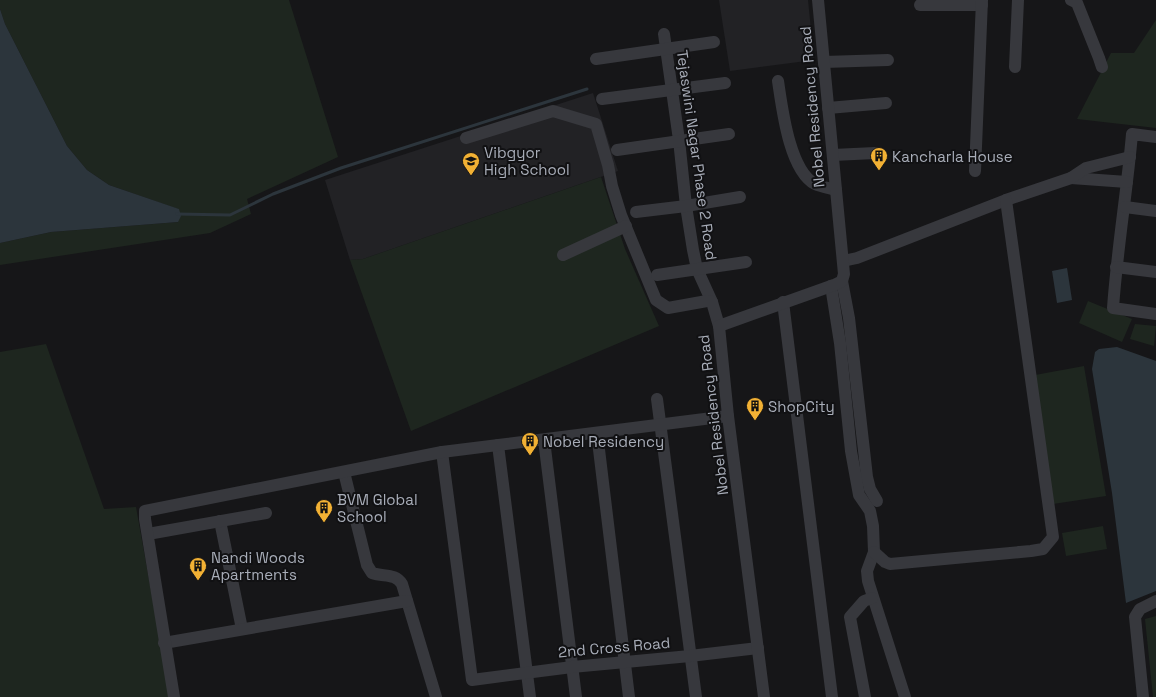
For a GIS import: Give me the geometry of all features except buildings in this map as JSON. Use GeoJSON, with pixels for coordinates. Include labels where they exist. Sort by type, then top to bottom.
{"type":"FeatureCollection","features":[{"type":"Feature","properties":{"kind":"street","name":"Nobel Residency Road"},"geometry":{"type":"LineString","coordinates":[[764,697],[728,416],[719,326],[836,284],[844,274],[818,0]]}},
{"type":"Feature","properties":{"kind":"street"},"geometry":{"type":"LineString","coordinates":[[1015,67],[1018,0]]}},
{"type":"Feature","properties":{"kind":"street"},"geometry":{"type":"LineString","coordinates":[[1071,0],[1077,3],[1102,67]]}},
{"type":"Feature","properties":{"kind":"street"},"geometry":{"type":"LineString","coordinates":[[920,5],[982,2],[975,171]]}},
{"type":"Feature","properties":{"kind":"street","name":"Tejaswini Nagar Phase 2 Road"},"geometry":{"type":"LineString","coordinates":[[664,34],[680,140],[686,206],[698,270],[712,302],[719,326]]}},
{"type":"Feature","properties":{"kind":"street"},"geometry":{"type":"LineString","coordinates":[[596,59],[714,42]]}},
{"type":"Feature","properties":{"kind":"street"},"geometry":{"type":"LineString","coordinates":[[824,62],[888,60]]}},
{"type":"Feature","properties":{"kind":"street"},"geometry":{"type":"LineString","coordinates":[[778,81],[787,133],[800,168],[814,183],[836,190]]}},
{"type":"Feature","properties":{"kind":"street"},"geometry":{"type":"LineString","coordinates":[[602,99],[725,83]]}},
{"type":"Feature","properties":{"kind":"street"},"geometry":{"type":"LineString","coordinates":[[828,108],[886,103]]}},
{"type":"Feature","properties":{"kind":"street"},"geometry":{"type":"LineString","coordinates":[[466,138],[553,111],[596,124],[608,165],[612,186],[647,281],[656,300],[661,305],[668,308],[707,301],[712,302]]}},
{"type":"Feature","properties":{"kind":"street"},"geometry":{"type":"LineString","coordinates":[[617,150],[729,134]]}},
{"type":"Feature","properties":{"kind":"street"},"geometry":{"type":"LineString","coordinates":[[1156,137],[1132,134],[1125,207],[1120,229],[1113,308],[1156,314]]}},
{"type":"Feature","properties":{"kind":"street"},"geometry":{"type":"LineString","coordinates":[[833,156],[875,153]]}},
{"type":"Feature","properties":{"kind":"street"},"geometry":{"type":"LineString","coordinates":[[842,258],[856,251],[877,250],[1006,200],[1071,178],[1086,168],[1130,156]]}},
{"type":"Feature","properties":{"kind":"street"},"geometry":{"type":"LineString","coordinates":[[1071,178],[1127,182]]}},
{"type":"Feature","properties":{"kind":"street"},"geometry":{"type":"LineString","coordinates":[[636,212],[740,197]]}},
{"type":"Feature","properties":{"kind":"street"},"geometry":{"type":"LineString","coordinates":[[874,552],[885,562],[890,564],[1031,551],[1043,549],[1053,537],[1006,200]]}},
{"type":"Feature","properties":{"kind":"street"},"geometry":{"type":"LineString","coordinates":[[1125,207],[1156,211]]}},
{"type":"Feature","properties":{"kind":"street"},"geometry":{"type":"LineString","coordinates":[[563,255],[626,226]]}},
{"type":"Feature","properties":{"kind":"street"},"geometry":{"type":"LineString","coordinates":[[657,275],[746,262]]}},
{"type":"Feature","properties":{"kind":"street"},"geometry":{"type":"LineString","coordinates":[[1116,267],[1156,272]]}},
{"type":"Feature","properties":{"kind":"street"},"geometry":{"type":"LineString","coordinates":[[836,284],[840,342],[851,451],[859,495],[870,511],[874,552],[867,571],[872,598],[905,697]]}},
{"type":"Feature","properties":{"kind":"street"},"geometry":{"type":"LineString","coordinates":[[836,284],[849,318],[867,478],[870,489],[877,501]]}},
{"type":"Feature","properties":{"kind":"street"},"geometry":{"type":"LineString","coordinates":[[783,302],[832,697]]}},
{"type":"Feature","properties":{"kind":"street"},"geometry":{"type":"LineString","coordinates":[[657,399],[696,697]]}},
{"type":"Feature","properties":{"kind":"street"},"geometry":{"type":"LineString","coordinates":[[174,697],[164,643],[145,511],[442,452],[597,434],[728,416]]}},
{"type":"Feature","properties":{"kind":"street"},"geometry":{"type":"LineString","coordinates":[[597,434],[629,697]]}},
{"type":"Feature","properties":{"kind":"street"},"geometry":{"type":"LineString","coordinates":[[544,440],[576,697]]}},
{"type":"Feature","properties":{"kind":"street"},"geometry":{"type":"LineString","coordinates":[[498,445],[530,697]]}},
{"type":"Feature","properties":{"kind":"street","name":"2nd Cross Road"},"geometry":{"type":"LineString","coordinates":[[442,452],[472,680],[572,667],[758,648]]}},
{"type":"Feature","properties":{"kind":"street"},"geometry":{"type":"LineString","coordinates":[[344,472],[367,565],[372,573],[398,578],[407,601],[436,697]]}},
{"type":"Feature","properties":{"kind":"street"},"geometry":{"type":"LineString","coordinates":[[148,534],[266,513]]}},
{"type":"Feature","properties":{"kind":"street"},"geometry":{"type":"LineString","coordinates":[[220,521],[242,629]]}},
{"type":"Feature","properties":{"kind":"street"},"geometry":{"type":"LineString","coordinates":[[865,697],[850,617],[864,601],[872,598]]}},
{"type":"Feature","properties":{"kind":"street"},"geometry":{"type":"LineString","coordinates":[[164,643],[407,601]]}},
{"type":"Feature","properties":{"kind":"street"},"geometry":{"type":"LineString","coordinates":[[1143,697],[1135,617],[1140,609],[1156,601]]}},
{"type":"Feature","properties":{"kind":"shaded area"},"geometry":{"type":"Polygon","coordinates":[[[0,0],[289,0],[338,157],[247,199],[251,214],[210,233],[0,265],[0,243],[51,232],[178,222],[178,209],[109,185],[87,170],[67,146],[5,24],[0,9],[0,0]]]}},
{"type":"Feature","properties":{"kind":"shaded area"},"geometry":{"type":"Polygon","coordinates":[[[719,0],[808,0],[814,60],[730,71],[719,0]]]}},
{"type":"Feature","properties":{"kind":"shaded area"},"geometry":{"type":"Polygon","coordinates":[[[0,9],[5,24],[67,146],[87,170],[109,185],[179,209],[181,216],[178,222],[51,232],[0,243],[0,9]]]}},
{"type":"Feature","properties":{"kind":"shaded area"},"geometry":{"type":"Polygon","coordinates":[[[1156,20],[1156,128],[1077,119],[1111,53],[1134,53],[1156,20]]]}},
{"type":"Feature","properties":{"kind":"shaded area","name":"Vibgyor High School"},"geometry":{"type":"Polygon","coordinates":[[[593,93],[618,171],[363,259],[350,260],[325,180],[593,93]]]}},
{"type":"Feature","properties":{"kind":"shaded area"},"geometry":{"type":"Polygon","coordinates":[[[601,177],[625,249],[659,326],[411,431],[350,260],[363,259],[601,177]]]}},
{"type":"Feature","properties":{"kind":"shaded area"},"geometry":{"type":"Polygon","coordinates":[[[1067,268],[1072,300],[1057,303],[1052,271],[1067,268]]]}},
{"type":"Feature","properties":{"kind":"shaded area"},"geometry":{"type":"Polygon","coordinates":[[[1088,301],[1132,319],[1122,342],[1079,323],[1088,301]]]}},
{"type":"Feature","properties":{"kind":"shaded area"},"geometry":{"type":"Polygon","coordinates":[[[1135,324],[1156,326],[1154,346],[1130,339],[1135,324]]]}},
{"type":"Feature","properties":{"kind":"shaded area"},"geometry":{"type":"Polygon","coordinates":[[[46,344],[104,509],[136,507],[170,697],[0,697],[0,352],[46,344]]]}},
{"type":"Feature","properties":{"kind":"shaded area"},"geometry":{"type":"Polygon","coordinates":[[[1117,347],[1156,361],[1156,591],[1126,603],[1112,493],[1092,369],[1095,352],[1099,349],[1117,347]]]}},
{"type":"Feature","properties":{"kind":"shaded area"},"geometry":{"type":"Polygon","coordinates":[[[1084,366],[1106,496],[1053,504],[1035,375],[1084,366]]]}},
{"type":"Feature","properties":{"kind":"shaded area"},"geometry":{"type":"Polygon","coordinates":[[[1103,526],[1107,549],[1066,556],[1062,533],[1103,526]]]}},
{"type":"Feature","properties":{"kind":"shaded area"},"geometry":{"type":"Polygon","coordinates":[[[1156,616],[1156,697],[1153,697],[1145,619],[1156,616]]]}},
{"type":"Feature","properties":{"kind":"waterway"},"geometry":{"type":"LineString","coordinates":[[177,214],[230,215],[273,194],[341,168],[587,89]]}},
{"type":"Feature","properties":{"kind":"place","name":"Kancharla House"},"geometry":{"type":"Point","coordinates":[879,171]}},
{"type":"Feature","properties":{"kind":"place","name":"Vibgyor High School"},"geometry":{"type":"Point","coordinates":[471,176]}},
{"type":"Feature","properties":{"kind":"place","name":"ShopCity"},"geometry":{"type":"Point","coordinates":[755,421]}},
{"type":"Feature","properties":{"kind":"place","name":"Nobel Residency"},"geometry":{"type":"Point","coordinates":[530,456]}},
{"type":"Feature","properties":{"kind":"place","name":"BVM Global School"},"geometry":{"type":"Point","coordinates":[324,523]}},
{"type":"Feature","properties":{"kind":"place","name":"Nandi Woods Apartments"},"geometry":{"type":"Point","coordinates":[198,581]}}]}
